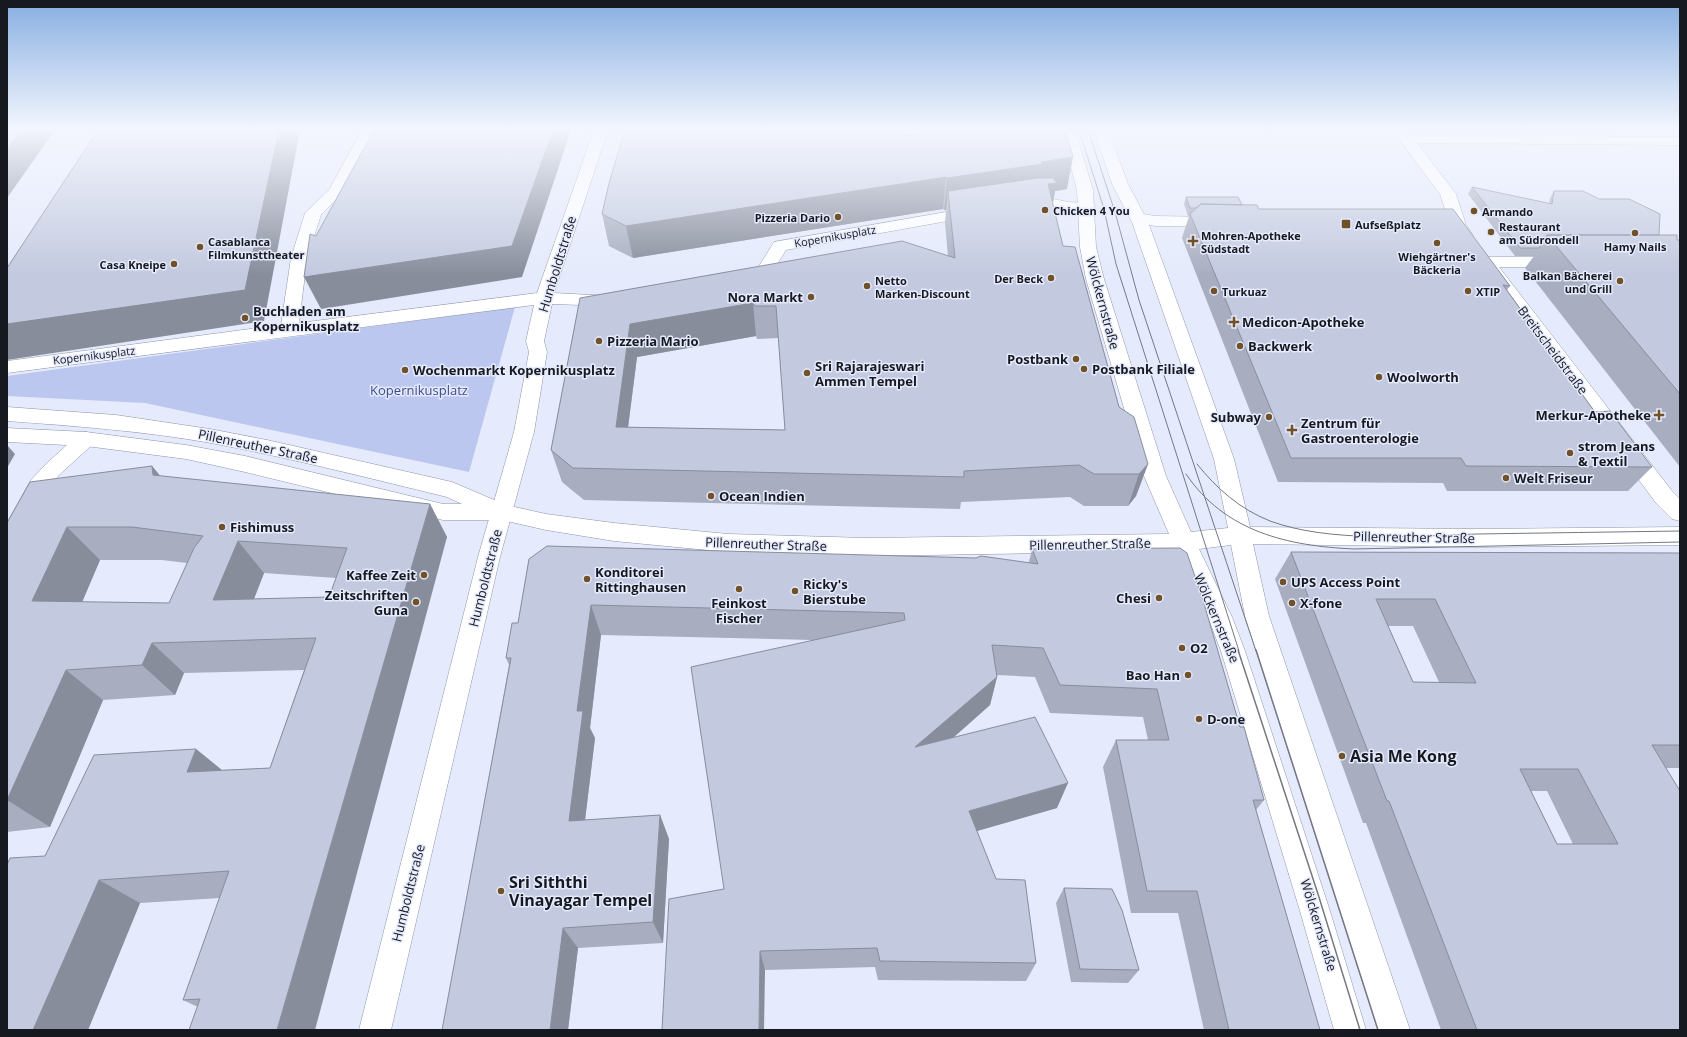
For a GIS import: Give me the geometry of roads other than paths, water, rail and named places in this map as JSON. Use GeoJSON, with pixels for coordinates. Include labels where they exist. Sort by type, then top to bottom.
{"type":"FeatureCollection","features":[{"type":"Feature","properties":{"kind":"main road"},"geometry":{"type":"LineString","coordinates":[[288,330],[299,258],[313,213],[335,192],[342,178]]}},
{"type":"Feature","properties":{"kind":"main road","name":"Humboldtstraße"},"geometry":{"type":"LineString","coordinates":[[375,1030],[489,557],[524,432],[538,352],[535,341],[544,298],[585,178]]}},
{"type":"Feature","properties":{"kind":"main road","name":"Wölckernstraße"},"geometry":{"type":"LineString","coordinates":[[1082,178],[1087,207],[1088,247],[1099,293],[1155,476],[1184,542],[1220,617],[1233,651],[1315,910],[1350,1030]]}},
{"type":"Feature","properties":{"kind":"main road"},"geometry":{"type":"LineString","coordinates":[[1118,178],[1138,218],[1224,459],[1250,586],[1258,616],[1394,1030]]}},
{"type":"Feature","properties":{"kind":"main road"},"geometry":{"type":"LineString","coordinates":[[1436,178],[1448,194],[1450,225],[1486,262],[1572,262]]}},
{"type":"Feature","properties":{"kind":"main road","name":"Kopernikusplatz"},"geometry":{"type":"LineString","coordinates":[[734,287],[757,283],[780,246],[999,208],[1042,202],[1069,207],[1087,207]]}},
{"type":"Feature","properties":{"kind":"main road"},"geometry":{"type":"LineString","coordinates":[[1138,218],[1155,221],[1231,222]]}},
{"type":"Feature","properties":{"kind":"main road","name":"Breitscheidstraße"},"geometry":{"type":"LineString","coordinates":[[1486,262],[1664,497],[1680,513]]}},
{"type":"Feature","properties":{"kind":"main road","name":"Kopernikusplatz"},"geometry":{"type":"LineString","coordinates":[[7,367],[544,298],[628,302]]}},
{"type":"Feature","properties":{"kind":"main road","name":"Pillenreuther Straße"},"geometry":{"type":"LineString","coordinates":[[7,414],[157,427],[259,445],[452,490],[502,512],[560,525],[678,539],[754,544],[867,547],[927,545],[1139,544],[1184,542],[1240,536],[1478,538],[1680,536]]}},
{"type":"Feature","properties":{"kind":"main road","name":"Pillenreuther Straße"},"geometry":{"type":"LineString","coordinates":[[7,435],[86,439],[137,445],[216,458],[442,512],[502,512]]}},
{"type":"Feature","properties":{"kind":"main road"},"geometry":{"type":"LineString","coordinates":[[7,543],[39,486],[52,470],[86,439]]}},
{"type":"Feature","properties":{"kind":"tram line"},"geometry":{"type":"LineString","coordinates":[[1094,178],[1104,209],[1116,264],[1239,651]]}},
{"type":"Feature","properties":{"kind":"tram line"},"geometry":{"type":"LineString","coordinates":[[1104,178],[1115,212],[1139,300],[1204,496]]}},
{"type":"Feature","properties":{"kind":"tram line"},"geometry":{"type":"LineString","coordinates":[[1197,464],[1221,490],[1249,511],[1270,521],[1319,533],[1400,537],[1477,534],[1680,531]]}},
{"type":"Feature","properties":{"kind":"tram line"},"geometry":{"type":"LineString","coordinates":[[1186,474],[1204,496]]}},
{"type":"Feature","properties":{"kind":"tram line"},"geometry":{"type":"LineString","coordinates":[[1204,496],[1219,510],[1260,532],[1282,539],[1329,547],[1354,549],[1680,542]]}},
{"type":"Feature","properties":{"kind":"tram line"},"geometry":{"type":"LineString","coordinates":[[1204,496],[1256,651]]}},
{"type":"Feature","properties":{"kind":"tram line"},"geometry":{"type":"LineString","coordinates":[[1238,650],[1318,894],[1360,1030]]}},
{"type":"Feature","properties":{"kind":"tram line"},"geometry":{"type":"LineString","coordinates":[[1256,650],[1378,1030]]}},
{"type":"Feature","properties":{"kind":"place","name":"Chicken 4 You"},"geometry":{"type":"Point","coordinates":[1045,210]}},
{"type":"Feature","properties":{"kind":"place","name":"Armando"},"geometry":{"type":"Point","coordinates":[1474,211]}},
{"type":"Feature","properties":{"kind":"place","name":"Pizzeria Dario"},"geometry":{"type":"Point","coordinates":[838,217]}},
{"type":"Feature","properties":{"kind":"place","name":"Aufseßplatz"},"geometry":{"type":"Point","coordinates":[1346,224]}},
{"type":"Feature","properties":{"kind":"place","name":"Restaurant am Südrondell"},"geometry":{"type":"Point","coordinates":[1491,232]}},
{"type":"Feature","properties":{"kind":"place","name":"Hamy Nails"},"geometry":{"type":"Point","coordinates":[1635,233]}},
{"type":"Feature","properties":{"kind":"place","name":"Mohren-Apotheke Südstadt"},"geometry":{"type":"Point","coordinates":[1193,241]}},
{"type":"Feature","properties":{"kind":"place","name":"Wiehgärtner's Bäckeria"},"geometry":{"type":"Point","coordinates":[1437,243]}},
{"type":"Feature","properties":{"kind":"place","name":"Casablanca Filmkunsttheater"},"geometry":{"type":"Point","coordinates":[200,247]}},
{"type":"Feature","properties":{"kind":"place","name":"Casa Kneipe"},"geometry":{"type":"Point","coordinates":[174,264]}},
{"type":"Feature","properties":{"kind":"place","name":"Der Beck"},"geometry":{"type":"Point","coordinates":[1051,278]}},
{"type":"Feature","properties":{"kind":"place","name":"Balkan Bächerei und Grill"},"geometry":{"type":"Point","coordinates":[1620,281]}},
{"type":"Feature","properties":{"kind":"place","name":"Netto Marken-Discount"},"geometry":{"type":"Point","coordinates":[867,286]}},
{"type":"Feature","properties":{"kind":"place","name":"Turkuaz"},"geometry":{"type":"Point","coordinates":[1214,291]}},
{"type":"Feature","properties":{"kind":"place","name":"XTIP"},"geometry":{"type":"Point","coordinates":[1468,291]}},
{"type":"Feature","properties":{"kind":"place","name":"Nora Markt"},"geometry":{"type":"Point","coordinates":[811,297]}},
{"type":"Feature","properties":{"kind":"place","name":"Buchladen am Kopernikusplatz"},"geometry":{"type":"Point","coordinates":[245,318]}},
{"type":"Feature","properties":{"kind":"place","name":"Medicon-Apotheke"},"geometry":{"type":"Point","coordinates":[1234,322]}},
{"type":"Feature","properties":{"kind":"place","name":"Pizzeria Mario"},"geometry":{"type":"Point","coordinates":[599,341]}},
{"type":"Feature","properties":{"kind":"place","name":"Backwerk"},"geometry":{"type":"Point","coordinates":[1240,346]}},
{"type":"Feature","properties":{"kind":"place","name":"Postbank"},"geometry":{"type":"Point","coordinates":[1076,359]}},
{"type":"Feature","properties":{"kind":"place","name":"Postbank Filiale"},"geometry":{"type":"Point","coordinates":[1084,369]}},
{"type":"Feature","properties":{"kind":"place","name":"Wochenmarkt Kopernikusplatz"},"geometry":{"type":"Point","coordinates":[405,370]}},
{"type":"Feature","properties":{"kind":"place","name":"Sri Rajarajeswari Ammen Tempel"},"geometry":{"type":"Point","coordinates":[807,373]}},
{"type":"Feature","properties":{"kind":"place","name":"Woolworth"},"geometry":{"type":"Point","coordinates":[1379,377]}},
{"type":"Feature","properties":{"kind":"place","name":"Merkur-Apotheke"},"geometry":{"type":"Point","coordinates":[1659,415]}},
{"type":"Feature","properties":{"kind":"place","name":"Subway"},"geometry":{"type":"Point","coordinates":[1269,417]}},
{"type":"Feature","properties":{"kind":"place","name":"Zentrum für Gastroenterologie"},"geometry":{"type":"Point","coordinates":[1292,430]}},
{"type":"Feature","properties":{"kind":"place","name":"strom Jeans & Textil"},"geometry":{"type":"Point","coordinates":[1570,453]}},
{"type":"Feature","properties":{"kind":"place","name":"Welt Friseur"},"geometry":{"type":"Point","coordinates":[1506,478]}},
{"type":"Feature","properties":{"kind":"place","name":"Ocean Indien"},"geometry":{"type":"Point","coordinates":[711,496]}},
{"type":"Feature","properties":{"kind":"place","name":"Fishimuss"},"geometry":{"type":"Point","coordinates":[222,527]}},
{"type":"Feature","properties":{"kind":"place","name":"Kaffee Zeit"},"geometry":{"type":"Point","coordinates":[424,575]}},
{"type":"Feature","properties":{"kind":"place","name":"Konditorei Rittinghausen"},"geometry":{"type":"Point","coordinates":[587,579]}},
{"type":"Feature","properties":{"kind":"place","name":"UPS Access Point"},"geometry":{"type":"Point","coordinates":[1283,582]}},
{"type":"Feature","properties":{"kind":"place","name":"Feinkost Fischer"},"geometry":{"type":"Point","coordinates":[739,589]}},
{"type":"Feature","properties":{"kind":"place","name":"Ricky's Bierstube"},"geometry":{"type":"Point","coordinates":[795,591]}},
{"type":"Feature","properties":{"kind":"place","name":"Chesi"},"geometry":{"type":"Point","coordinates":[1159,598]}},
{"type":"Feature","properties":{"kind":"place","name":"Zeitschriften Guna"},"geometry":{"type":"Point","coordinates":[416,602]}},
{"type":"Feature","properties":{"kind":"place","name":"X-fone"},"geometry":{"type":"Point","coordinates":[1292,603]}},
{"type":"Feature","properties":{"kind":"place","name":"O2"},"geometry":{"type":"Point","coordinates":[1182,648]}},
{"type":"Feature","properties":{"kind":"place","name":"Bao Han"},"geometry":{"type":"Point","coordinates":[1188,675]}},
{"type":"Feature","properties":{"kind":"place","name":"D-one"},"geometry":{"type":"Point","coordinates":[1199,719]}},
{"type":"Feature","properties":{"kind":"place","name":"Asia Me Kong"},"geometry":{"type":"Point","coordinates":[1342,756]}},
{"type":"Feature","properties":{"kind":"place","name":"Sri Siththi Vinayagar Tempel"},"geometry":{"type":"Point","coordinates":[501,891]}}]}
